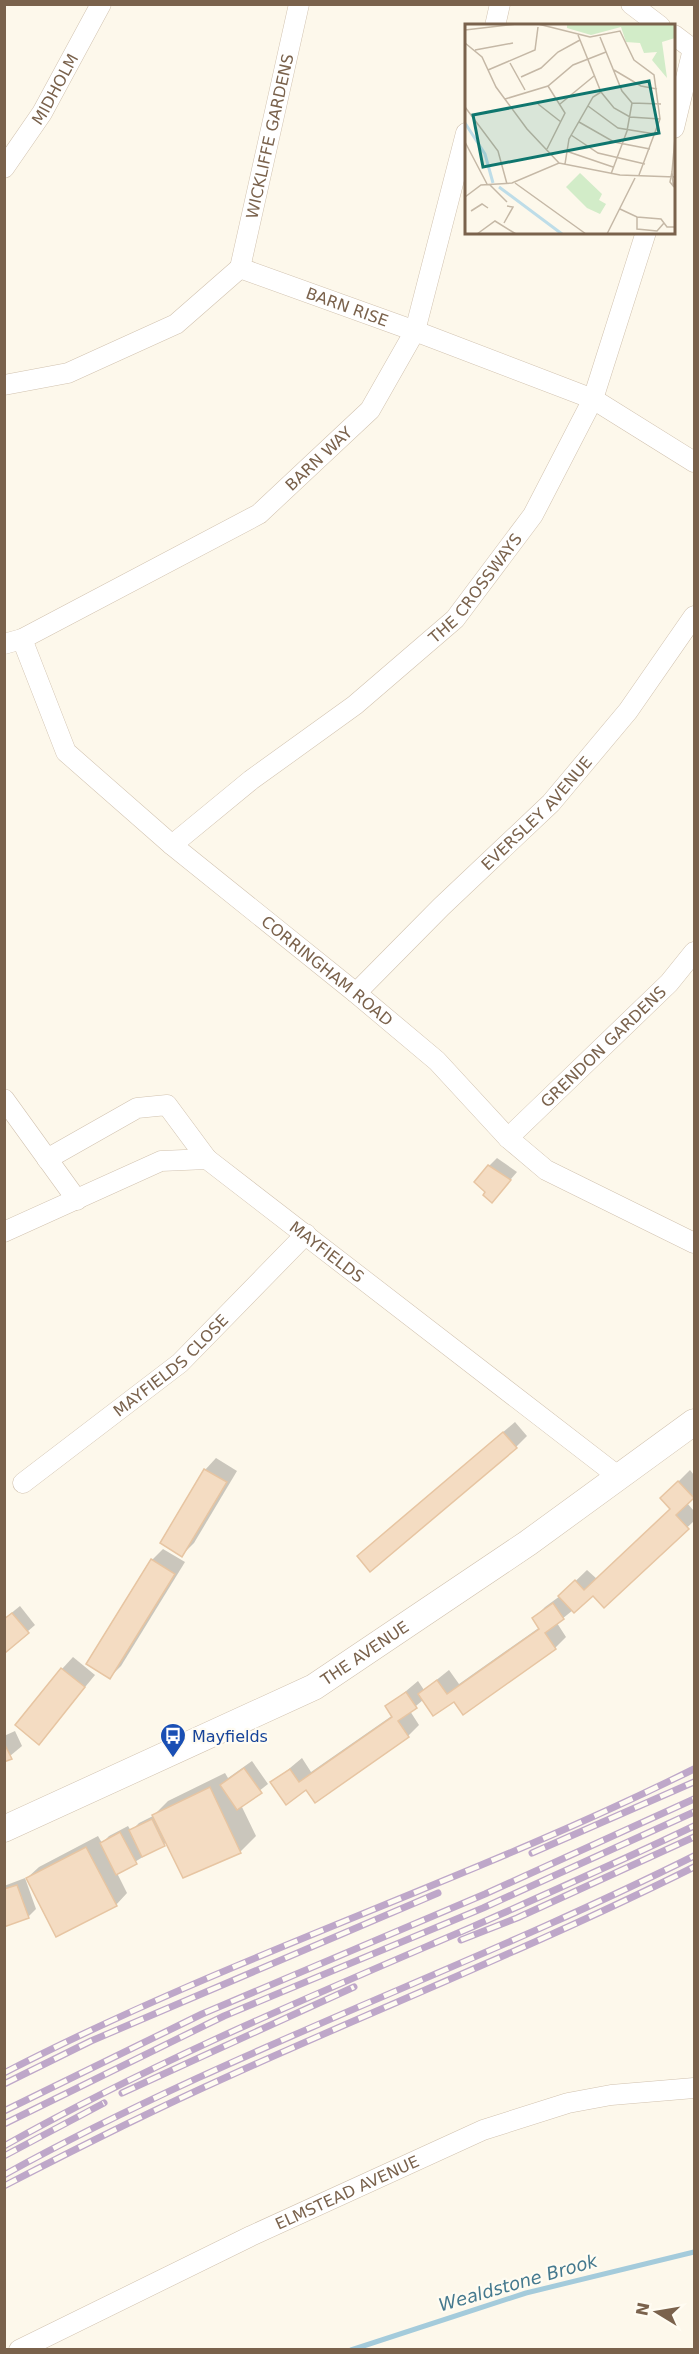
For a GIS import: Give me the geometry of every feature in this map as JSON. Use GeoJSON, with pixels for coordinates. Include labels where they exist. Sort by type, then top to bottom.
{"type":"FeatureCollection","features":[{"type":"Feature","properties":{"kind":"street","name":"MIDHOLM"},"geometry":{"type":"LineString","coordinates":[[4,168],[42,114],[101,4]]}},
{"type":"Feature","properties":{"kind":"street","name":"WICKLIFFE GARDENS"},"geometry":{"type":"LineString","coordinates":[[240,268],[299,4]]}},
{"type":"Feature","properties":{"kind":"street"},"geometry":{"type":"LineString","coordinates":[[495,24],[500,4]]}},
{"type":"Feature","properties":{"kind":"street"},"geometry":{"type":"LineString","coordinates":[[631,4],[657,24]]}},
{"type":"Feature","properties":{"kind":"street"},"geometry":{"type":"LineString","coordinates":[[675,36],[694,49],[675,124]]}},
{"type":"Feature","properties":{"kind":"street","name":"BARN WAY"},"geometry":{"type":"LineString","coordinates":[[13,642],[259,514],[370,410],[415,331],[465,138]]}},
{"type":"Feature","properties":{"kind":"street","name":"THE CROSSWAYS"},"geometry":{"type":"LineString","coordinates":[[172,845],[251,780],[356,705],[455,619],[533,515],[593,399],[645,234]]}},
{"type":"Feature","properties":{"kind":"street","name":"BARN RISE"},"geometry":{"type":"LineString","coordinates":[[240,268],[415,331],[593,399],[694,462]]}},
{"type":"Feature","properties":{"kind":"street"},"geometry":{"type":"LineString","coordinates":[[4,385],[68,373],[176,324],[240,268]]}},
{"type":"Feature","properties":{"kind":"street","name":"EVERSLEY AVENUE"},"geometry":{"type":"LineString","coordinates":[[356,993],[441,907],[551,803],[628,711],[694,616]]}},
{"type":"Feature","properties":{"kind":"street","name":"CORRINGHAM ROAD"},"geometry":{"type":"LineString","coordinates":[[13,642],[66,753],[172,845],[356,993],[436,1061],[508,1138],[546,1170],[694,1242]]}},
{"type":"Feature","properties":{"kind":"street","name":"GRENDON GARDENS"},"geometry":{"type":"LineString","coordinates":[[508,1138],[669,983],[694,952]]}},
{"type":"Feature","properties":{"kind":"street"},"geometry":{"type":"LineString","coordinates":[[4,1099],[77,1200]]}},
{"type":"Feature","properties":{"kind":"street","name":"MAYFIELDS"},"geometry":{"type":"LineString","coordinates":[[47,1159],[138,1108],[167,1105],[207,1159],[619,1477]]}},
{"type":"Feature","properties":{"kind":"street"},"geometry":{"type":"LineString","coordinates":[[4,1232],[161,1161],[207,1159]]}},
{"type":"Feature","properties":{"kind":"street","name":"MAYFIELDS CLOSE"},"geometry":{"type":"LineString","coordinates":[[23,1483],[180,1363],[306,1234]]}},
{"type":"Feature","properties":{"kind":"street","name":"THE AVENUE"},"geometry":{"type":"LineString","coordinates":[[4,1829],[314,1687],[528,1543],[694,1422]]}},
{"type":"Feature","properties":{"kind":"street","name":"ELMSTEAD AVENUE"},"geometry":{"type":"LineString","coordinates":[[19,2349],[240,2241],[483,2130],[568,2103],[611,2095],[694,2088]]}},
{"type":"Feature","properties":{"kind":"building"},"geometry":{"type":"Polygon","coordinates":[[[488,1165],[511,1180],[492,1203],[483,1195],[485,1192],[474,1182],[488,1165]]]}},
{"type":"Feature","properties":{"kind":"building"},"geometry":{"type":"Polygon","coordinates":[[[503,1432],[517,1448],[370,1572],[357,1556],[503,1432]]]}},
{"type":"Feature","properties":{"kind":"building"},"geometry":{"type":"Polygon","coordinates":[[[204,1469],[227,1482],[182,1557],[160,1543],[204,1469]]]}},
{"type":"Feature","properties":{"kind":"building"},"geometry":{"type":"Polygon","coordinates":[[[678,1481],[694,1498],[676,1515],[689,1529],[604,1608],[593,1596],[574,1613],[558,1596],[575,1580],[584,1590],[670,1509],[660,1498],[678,1481]]]}},
{"type":"Feature","properties":{"kind":"building"},"geometry":{"type":"Polygon","coordinates":[[[151,1559],[175,1574],[110,1679],[86,1664],[151,1559]]]}},
{"type":"Feature","properties":{"kind":"building"},"geometry":{"type":"Polygon","coordinates":[[[553,1603],[564,1619],[545,1633],[556,1649],[463,1715],[454,1702],[433,1716],[418,1694],[437,1680],[447,1694],[539,1629],[532,1618],[553,1603]]]}},
{"type":"Feature","properties":{"kind":"building"},"geometry":{"type":"Polygon","coordinates":[[[12,1613],[29,1633],[5,1653],[4,1619],[12,1613]]]}},
{"type":"Feature","properties":{"kind":"building"},"geometry":{"type":"Polygon","coordinates":[[[61,1668],[85,1687],[39,1745],[15,1725],[61,1668]]]}},
{"type":"Feature","properties":{"kind":"building"},"geometry":{"type":"Polygon","coordinates":[[[406,1692],[417,1708],[398,1721],[409,1737],[315,1803],[306,1790],[286,1805],[270,1782],[290,1769],[299,1782],[392,1717],[385,1706],[406,1692]]]}},
{"type":"Feature","properties":{"kind":"building"},"geometry":{"type":"Polygon","coordinates":[[[4,1743],[12,1759],[4,1762],[4,1743]]]}},
{"type":"Feature","properties":{"kind":"building"},"geometry":{"type":"Polygon","coordinates":[[[244,1768],[262,1793],[237,1810],[220,1785],[244,1768]]]}},
{"type":"Feature","properties":{"kind":"building"},"geometry":{"type":"Polygon","coordinates":[[[210,1787],[241,1853],[183,1878],[152,1815],[210,1787]]]}},
{"type":"Feature","properties":{"kind":"building"},"geometry":{"type":"Polygon","coordinates":[[[152,1819],[165,1846],[142,1857],[129,1830],[152,1819]]]}},
{"type":"Feature","properties":{"kind":"building"},"geometry":{"type":"Polygon","coordinates":[[[120,1832],[137,1864],[116,1875],[100,1843],[120,1832]]]}},
{"type":"Feature","properties":{"kind":"building"},"geometry":{"type":"Polygon","coordinates":[[[86,1847],[117,1906],[56,1937],[26,1878],[86,1847]]]}},
{"type":"Feature","properties":{"kind":"building"},"geometry":{"type":"Polygon","coordinates":[[[17,1885],[29,1918],[4,1927],[4,1889],[17,1885]]]}},
{"type":"Feature","properties":{"kind":"waterway","name":"Wealdstone Brook"},"geometry":{"type":"LineString","coordinates":[[351,2350],[526,2293],[694,2252]]}},
{"type":"Feature","properties":{"kind":"railway"},"geometry":{"type":"LineString","coordinates":[[4,2073],[175,1992],[523,1847],[694,1769]]}},
{"type":"Feature","properties":{"kind":"railway"},"geometry":{"type":"LineString","coordinates":[[532,1853],[694,1782]]}},
{"type":"Feature","properties":{"kind":"railway"},"geometry":{"type":"LineString","coordinates":[[4,2111],[202,2014],[485,1894],[694,1799]]}},
{"type":"Feature","properties":{"kind":"railway"},"geometry":{"type":"LineString","coordinates":[[4,2124],[224,2016],[483,1908],[694,1812]]}},
{"type":"Feature","properties":{"kind":"railway"},"geometry":{"type":"LineString","coordinates":[[4,2146],[177,2057],[556,1890],[694,1826]]}},
{"type":"Feature","properties":{"kind":"railway"},"geometry":{"type":"LineString","coordinates":[[461,1940],[517,1918],[694,1837]]}},
{"type":"Feature","properties":{"kind":"railway"},"geometry":{"type":"LineString","coordinates":[[4,2175],[174,2089],[522,1936],[694,1856]]}},
{"type":"Feature","properties":{"kind":"railway"},"geometry":{"type":"LineString","coordinates":[[4,2186],[201,2089],[521,1948],[694,1867]]}},
{"type":"Feature","properties":{"kind":"railway"},"geometry":{"type":"LineString","coordinates":[[4,2084],[91,2041],[438,1893]]}},
{"type":"Feature","properties":{"kind":"railway"},"geometry":{"type":"LineString","coordinates":[[122,2093],[354,1987]]}},
{"type":"Feature","properties":{"kind":"railway"},"geometry":{"type":"LineString","coordinates":[[4,2156],[104,2103]]}},
{"type":"Feature","properties":{"kind":"place","name":"Mayfields"},"geometry":{"type":"Point","coordinates":[173,1759]}}]}
